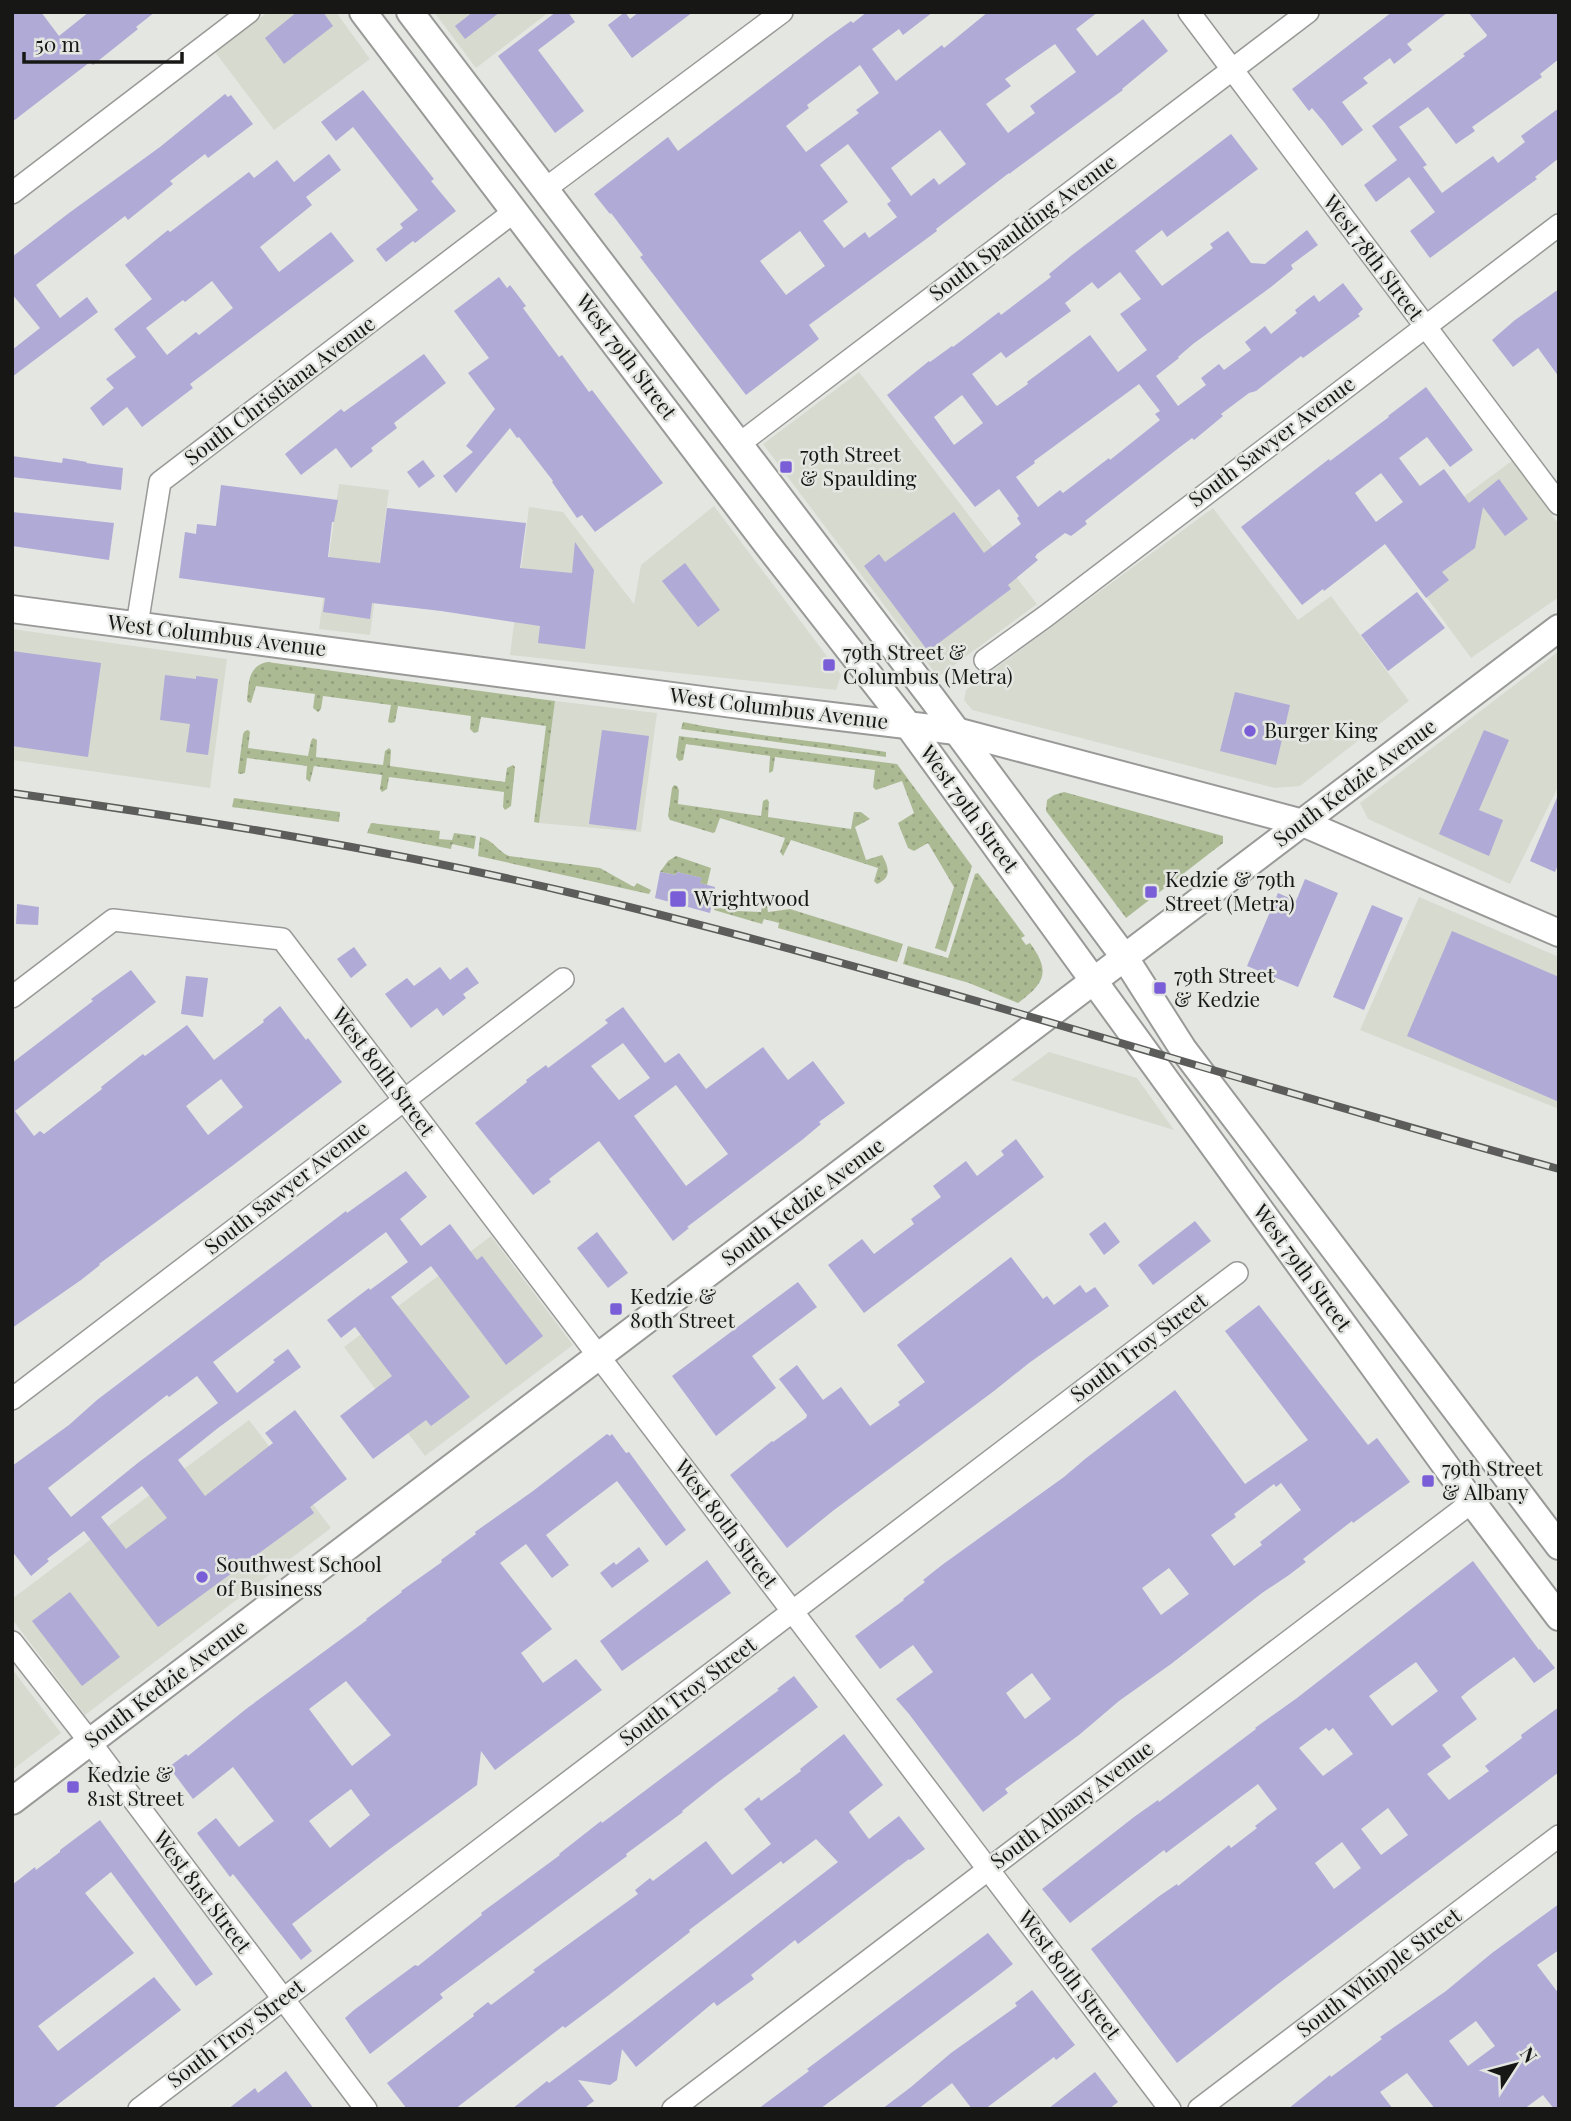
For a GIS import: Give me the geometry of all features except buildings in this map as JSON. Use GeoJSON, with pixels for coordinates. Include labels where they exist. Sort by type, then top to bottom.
{"type":"FeatureCollection","features":[{"type":"Feature","properties":{"kind":"main road","name":"West 79th Street"},"geometry":{"type":"LineString","coordinates":[[363,12],[758,533],[908,725],[1472,1502],[1559,1617]]}},
{"type":"Feature","properties":{"kind":"main road","name":"West 79th Street"},"geometry":{"type":"LineString","coordinates":[[410,12],[956,731],[1125,958],[1183,1049],[1559,1546]]}},
{"type":"Feature","properties":{"kind":"main road","name":"West Columbus Avenue"},"geometry":{"type":"LineString","coordinates":[[12,610],[956,731],[1303,822],[1559,933]]}},
{"type":"Feature","properties":{"kind":"main road","name":"South Kedzie Avenue"},"geometry":{"type":"LineString","coordinates":[[12,1801],[1559,628]]}},
{"type":"Feature","properties":{"kind":"street"},"geometry":{"type":"LineString","coordinates":[[12,193],[249,12]]}},
{"type":"Feature","properties":{"kind":"street"},"geometry":{"type":"LineString","coordinates":[[545,189],[782,12]]}},
{"type":"Feature","properties":{"kind":"street","name":"West 78th Street"},"geometry":{"type":"LineString","coordinates":[[1189,12],[1559,503]]}},
{"type":"Feature","properties":{"kind":"street","name":"South Spaulding Avenue"},"geometry":{"type":"LineString","coordinates":[[739,444],[1308,12]]}},
{"type":"Feature","properties":{"kind":"street","name":"South Christiana Avenue"},"geometry":{"type":"LineString","coordinates":[[137,625],[160,482],[515,211]]}},
{"type":"Feature","properties":{"kind":"street","name":"South Sawyer Avenue"},"geometry":{"type":"LineString","coordinates":[[985,660],[1559,225]]}},
{"type":"Feature","properties":{"kind":"street","name":"West 80th Street"},"geometry":{"type":"LineString","coordinates":[[12,997],[113,920],[282,939],[1170,2109]]}},
{"type":"Feature","properties":{"kind":"street","name":"South Sawyer Avenue"},"geometry":{"type":"LineString","coordinates":[[12,1399],[563,979]]}},
{"type":"Feature","properties":{"kind":"street","name":"South Troy Street"},"geometry":{"type":"LineString","coordinates":[[139,2109],[1237,1273]]}},
{"type":"Feature","properties":{"kind":"street","name":"South Albany Avenue"},"geometry":{"type":"LineString","coordinates":[[673,2109],[1472,1502]]}},
{"type":"Feature","properties":{"kind":"street","name":"West 81st Street"},"geometry":{"type":"LineString","coordinates":[[12,1642],[366,2109]]}},
{"type":"Feature","properties":{"kind":"street","name":"South Whipple Street"},"geometry":{"type":"LineString","coordinates":[[1199,2109],[1559,1836]]}},
{"type":"Feature","properties":{"kind":"shaded area"},"geometry":{"type":"Polygon","coordinates":[[[268,12],[336,12],[370,59],[274,130],[215,52],[268,12]]]}},
{"type":"Feature","properties":{"kind":"shaded area"},"geometry":{"type":"Polygon","coordinates":[[[434,12],[549,12],[476,68],[434,12]]]}},
{"type":"Feature","properties":{"kind":"shaded area"},"geometry":{"type":"Polygon","coordinates":[[[859,372],[1037,604],[938,677],[763,444],[859,372]]]}},
{"type":"Feature","properties":{"kind":"shaded area"},"geometry":{"type":"Polygon","coordinates":[[[1513,460],[1559,525],[1559,597],[1471,658],[1392,550],[1513,460]]]}},
{"type":"Feature","properties":{"kind":"shaded area"},"geometry":{"type":"Polygon","coordinates":[[[339,484],[389,490],[370,635],[319,629],[339,484]]]}},
{"type":"Feature","properties":{"kind":"shaded area"},"geometry":{"type":"Polygon","coordinates":[[[714,506],[841,675],[836,690],[510,655],[529,507],[563,512],[634,604],[641,565],[714,506]]]}},
{"type":"Feature","properties":{"kind":"shaded area"},"geometry":{"type":"Polygon","coordinates":[[[1213,508],[1298,620],[1331,596],[1409,701],[1300,786],[1275,788],[972,710],[964,700],[966,690],[1213,508]]]}},
{"type":"Feature","properties":{"kind":"shaded area"},"geometry":{"type":"Polygon","coordinates":[[[12,629],[227,659],[210,788],[12,760],[12,629]]]}},
{"type":"Feature","properties":{"kind":"shaded area"},"geometry":{"type":"Polygon","coordinates":[[[1559,651],[1559,785],[1510,884],[1368,819],[1360,803],[1559,651]]]}},
{"type":"Feature","properties":{"kind":"shaded area"},"geometry":{"type":"Polygon","coordinates":[[[555,701],[657,713],[641,832],[539,823],[555,701]]]}},
{"type":"Feature","properties":{"kind":"shaded area"},"geometry":{"type":"Polygon","coordinates":[[[1419,897],[1559,957],[1559,1109],[1360,1030],[1419,897]]]}},
{"type":"Feature","properties":{"kind":"shaded area"},"geometry":{"type":"Polygon","coordinates":[[[1049,1052],[1137,1078],[1174,1130],[1011,1080],[1049,1052]]]}},
{"type":"Feature","properties":{"kind":"shaded area"},"geometry":{"type":"Polygon","coordinates":[[[491,1236],[573,1345],[425,1456],[344,1347],[491,1236]]]}},
{"type":"Feature","properties":{"kind":"shaded area"},"geometry":{"type":"Polygon","coordinates":[[[249,1420],[331,1528],[85,1715],[12,1619],[12,1599],[249,1420]]]}},
{"type":"Feature","properties":{"kind":"shaded area"},"geometry":{"type":"Polygon","coordinates":[[[12,1669],[61,1733],[12,1770],[12,1669]]]}},
{"type":"Feature","properties":{"kind":"green space"},"geometry":{"type":"Polygon","coordinates":[[[267,662],[555,701],[539,823],[534,822],[546,726],[481,717],[478,732],[474,733],[470,729],[471,716],[398,706],[395,722],[391,723],[388,722],[391,705],[323,696],[318,712],[313,708],[315,694],[256,686],[251,703],[248,702],[252,672],[260,664],[267,662]]]}},
{"type":"Feature","properties":{"kind":"green space"},"geometry":{"type":"Polygon","coordinates":[[[683,722],[886,752],[886,757],[681,729],[683,722]]]}},
{"type":"Feature","properties":{"kind":"green space"},"geometry":{"type":"Polygon","coordinates":[[[248,730],[248,748],[308,756],[313,738],[317,740],[316,757],[383,765],[385,751],[389,748],[390,766],[505,782],[507,768],[513,765],[511,806],[505,810],[503,807],[504,792],[389,777],[387,789],[382,792],[382,775],[314,766],[310,782],[306,779],[307,766],[247,758],[245,773],[240,774],[243,734],[248,730]]]}},
{"type":"Feature","properties":{"kind":"green space"},"geometry":{"type":"Polygon","coordinates":[[[679,736],[897,764],[972,866],[946,952],[935,948],[954,887],[928,843],[914,851],[908,848],[898,823],[914,813],[902,781],[876,790],[873,787],[875,770],[775,757],[773,771],[769,773],[770,756],[686,744],[683,760],[679,761],[676,757],[679,736]]]}},
{"type":"Feature","properties":{"kind":"green space"},"geometry":{"type":"Polygon","coordinates":[[[674,785],[679,790],[678,804],[761,816],[763,801],[767,799],[768,817],[851,829],[854,812],[861,812],[870,819],[855,827],[866,860],[882,855],[887,875],[877,884],[874,881],[878,868],[791,840],[783,856],[780,852],[785,838],[720,818],[713,833],[670,820],[668,816],[674,785]]]}},
{"type":"Feature","properties":{"kind":"green space"},"geometry":{"type":"Polygon","coordinates":[[[1064,792],[1223,836],[1223,843],[1126,918],[1046,811],[1047,800],[1064,792]]]}},
{"type":"Feature","properties":{"kind":"green space"},"geometry":{"type":"Polygon","coordinates":[[[234,798],[340,812],[339,822],[232,807],[234,798]]]}},
{"type":"Feature","properties":{"kind":"green space"},"geometry":{"type":"Polygon","coordinates":[[[371,823],[440,831],[439,839],[452,840],[454,833],[476,836],[474,849],[452,844],[451,849],[367,833],[371,823]]]}},
{"type":"Feature","properties":{"kind":"green space"},"geometry":{"type":"Polygon","coordinates":[[[480,837],[509,856],[600,868],[634,887],[637,883],[651,890],[649,894],[478,856],[480,837]]]}},
{"type":"Feature","properties":{"kind":"green space"},"geometry":{"type":"Polygon","coordinates":[[[676,856],[711,868],[707,885],[700,883],[701,878],[677,872],[676,875],[660,872],[668,861],[676,856]]]}},
{"type":"Feature","properties":{"kind":"green space"},"geometry":{"type":"Polygon","coordinates":[[[978,873],[1025,936],[1021,938],[1026,945],[1030,943],[1041,962],[1043,969],[1039,983],[1018,1003],[969,983],[903,964],[908,946],[948,958],[975,874],[978,873]]]}},
{"type":"Feature","properties":{"kind":"green space"},"geometry":{"type":"Polygon","coordinates":[[[762,906],[767,906],[768,912],[790,909],[903,944],[897,962],[778,928],[779,923],[764,919],[762,924],[714,910],[715,907],[761,912],[762,906]]]}},
{"type":"Feature","properties":{"kind":"railway"},"geometry":{"type":"LineString","coordinates":[[12,793],[297,837],[580,895],[948,993],[1559,1169]]}},
{"type":"Feature","properties":{"kind":"place","name":"79th Street & Spaulding"},"geometry":{"type":"Point","coordinates":[786,467]}},
{"type":"Feature","properties":{"kind":"place","name":"79th Street & Columbus (Metra)"},"geometry":{"type":"Point","coordinates":[829,665]}},
{"type":"Feature","properties":{"kind":"place","name":"Burger King"},"geometry":{"type":"Point","coordinates":[1250,731]}},
{"type":"Feature","properties":{"kind":"place","name":"Kedzie & 79th Street (Metra)"},"geometry":{"type":"Point","coordinates":[1151,892]}},
{"type":"Feature","properties":{"kind":"place","name":"Wrightwood"},"geometry":{"type":"Point","coordinates":[678,899]}},
{"type":"Feature","properties":{"kind":"place","name":"79th Street & Kedzie"},"geometry":{"type":"Point","coordinates":[1160,988]}},
{"type":"Feature","properties":{"kind":"place","name":"Kedzie & 80th Street"},"geometry":{"type":"Point","coordinates":[616,1309]}},
{"type":"Feature","properties":{"kind":"place","name":"79th Street & Albany"},"geometry":{"type":"Point","coordinates":[1428,1481]}},
{"type":"Feature","properties":{"kind":"place","name":"Southwest School of Business"},"geometry":{"type":"Point","coordinates":[202,1577]}},
{"type":"Feature","properties":{"kind":"place","name":"Kedzie & 81st Street"},"geometry":{"type":"Point","coordinates":[73,1787]}}]}
